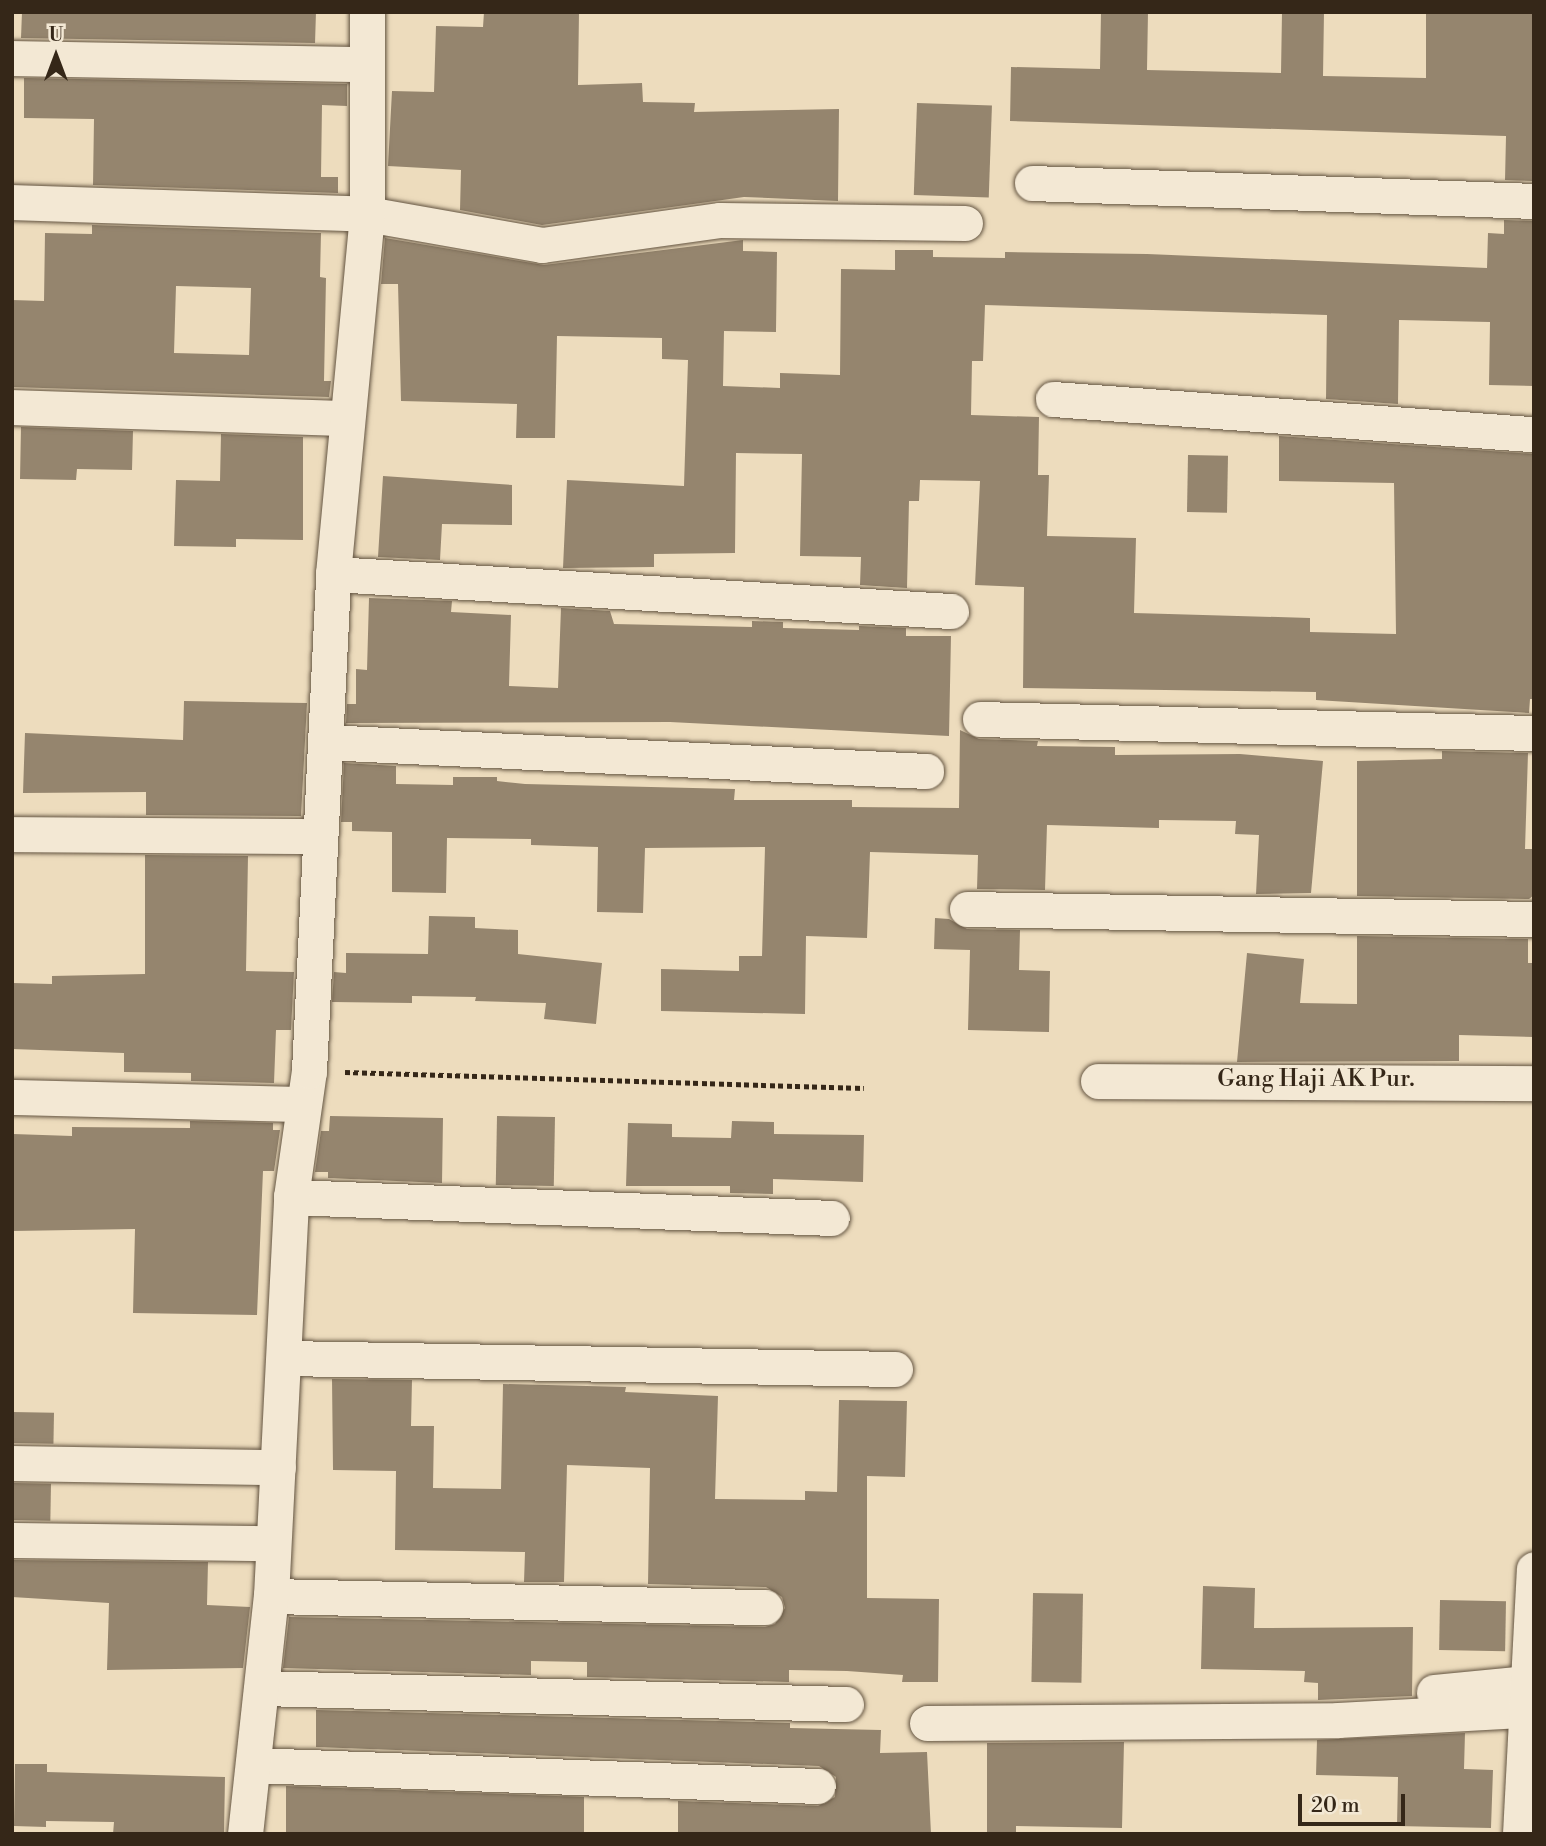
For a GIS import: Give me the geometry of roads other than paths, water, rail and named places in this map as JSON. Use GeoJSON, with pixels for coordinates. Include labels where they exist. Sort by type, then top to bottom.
{"type":"FeatureCollection","features":[{"type":"Feature","properties":{"kind":"street"},"geometry":{"type":"LineString","coordinates":[[245,1834],[271,1597],[291,1197],[305,1087],[332,574],[367,214],[363,64],[367,12]]}},
{"type":"Feature","properties":{"kind":"street"},"geometry":{"type":"LineString","coordinates":[[12,58],[363,64]]}},
{"type":"Feature","properties":{"kind":"street"},"geometry":{"type":"LineString","coordinates":[[1032,183],[1534,201]]}},
{"type":"Feature","properties":{"kind":"street"},"geometry":{"type":"LineString","coordinates":[[12,202],[367,214],[542,245],[720,220],[965,223]]}},
{"type":"Feature","properties":{"kind":"street"},"geometry":{"type":"LineString","coordinates":[[1052,398],[1534,435]]}},
{"type":"Feature","properties":{"kind":"street"},"geometry":{"type":"LineString","coordinates":[[12,407],[347,418]]}},
{"type":"Feature","properties":{"kind":"street"},"geometry":{"type":"LineString","coordinates":[[332,574],[951,611]]}},
{"type":"Feature","properties":{"kind":"street"},"geometry":{"type":"LineString","coordinates":[[981,719],[1534,733]]}},
{"type":"Feature","properties":{"kind":"street"},"geometry":{"type":"LineString","coordinates":[[325,742],[926,771]]}},
{"type":"Feature","properties":{"kind":"street"},"geometry":{"type":"LineString","coordinates":[[12,834],[317,836]]}},
{"type":"Feature","properties":{"kind":"street"},"geometry":{"type":"LineString","coordinates":[[967,909],[1534,919]]}},
{"type":"Feature","properties":{"kind":"street","name":"Gang Haji AK Pur."},"geometry":{"type":"LineString","coordinates":[[1098,1081],[1534,1083]]}},
{"type":"Feature","properties":{"kind":"street"},"geometry":{"type":"LineString","coordinates":[[12,1097],[305,1087]]}},
{"type":"Feature","properties":{"kind":"street"},"geometry":{"type":"LineString","coordinates":[[291,1197],[832,1218]]}},
{"type":"Feature","properties":{"kind":"street"},"geometry":{"type":"LineString","coordinates":[[284,1358],[895,1369]]}},
{"type":"Feature","properties":{"kind":"street"},"geometry":{"type":"LineString","coordinates":[[12,1463],[278,1467]]}},
{"type":"Feature","properties":{"kind":"street"},"geometry":{"type":"LineString","coordinates":[[12,1540],[273,1543]]}},
{"type":"Feature","properties":{"kind":"street"},"geometry":{"type":"LineString","coordinates":[[1525,1825],[1528,1674],[1534,1569]]}},
{"type":"Feature","properties":{"kind":"street"},"geometry":{"type":"LineString","coordinates":[[271,1597],[765,1607]]}},
{"type":"Feature","properties":{"kind":"street"},"geometry":{"type":"LineString","coordinates":[[928,1723],[1338,1720],[1405,1714],[1528,1674]]}},
{"type":"Feature","properties":{"kind":"street"},"geometry":{"type":"LineString","coordinates":[[262,1688],[846,1704]]}},
{"type":"Feature","properties":{"kind":"street"},"geometry":{"type":"LineString","coordinates":[[253,1765],[818,1786]]}}]}
